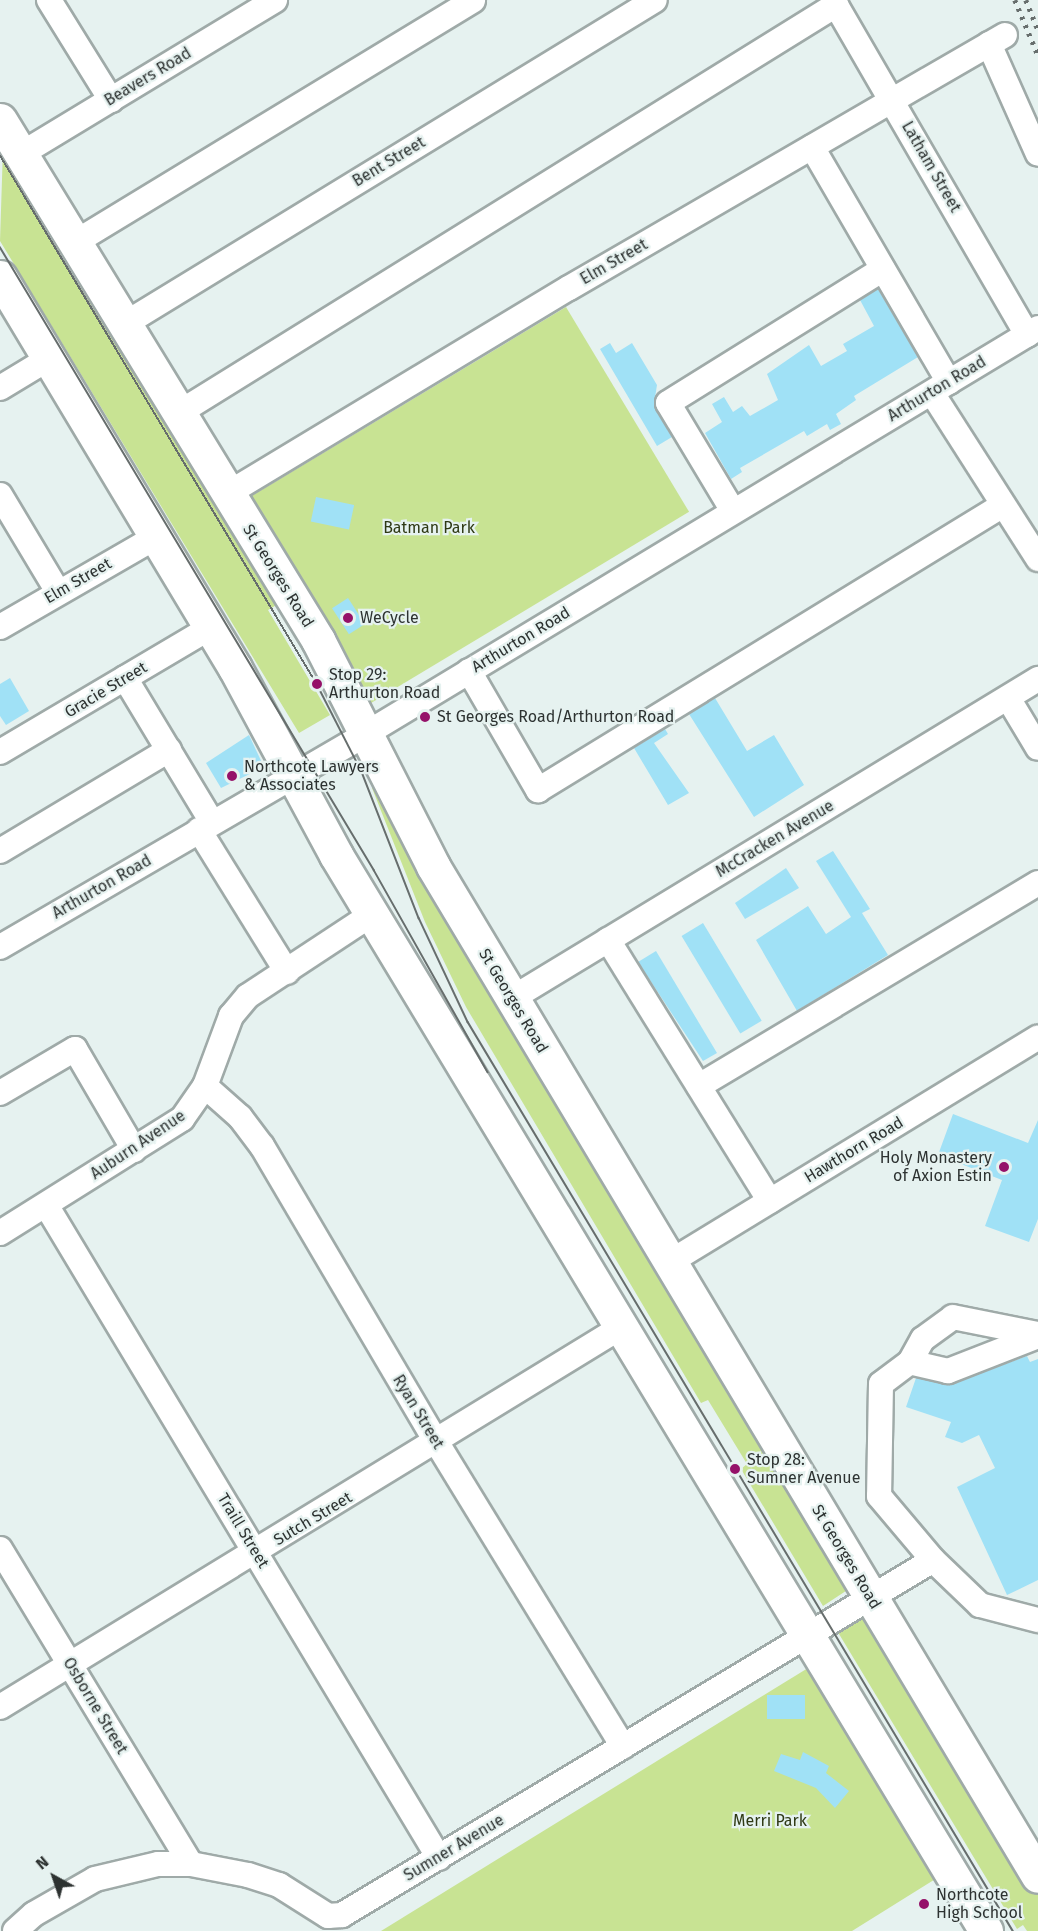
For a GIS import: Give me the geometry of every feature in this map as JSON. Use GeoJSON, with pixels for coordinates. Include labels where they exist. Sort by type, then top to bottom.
{"type":"FeatureCollection","features":[{"type":"Feature","properties":{"kind":"highway","name":"St Georges Road"},"geometry":{"type":"LineString","coordinates":[[0,120],[177,414],[323,648],[404,816],[511,999],[1038,1876]]}},
{"type":"Feature","properties":{"kind":"highway"},"geometry":{"type":"LineString","coordinates":[[0,277],[211,627],[293,776],[374,913],[986,1931]]}},
{"type":"Feature","properties":{"kind":"street","name":"Beavers Road"},"geometry":{"type":"LineString","coordinates":[[21,154],[275,0]]}},
{"type":"Feature","properties":{"kind":"street"},"geometry":{"type":"LineString","coordinates":[[74,243],[473,0]]}},
{"type":"Feature","properties":{"kind":"street","name":"Bent Street"},"geometry":{"type":"LineString","coordinates":[[123,325],[655,0]]}},
{"type":"Feature","properties":{"kind":"street"},"geometry":{"type":"LineString","coordinates":[[177,414],[835,2]]}},
{"type":"Feature","properties":{"kind":"street","name":"Latham Street"},"geometry":{"type":"LineString","coordinates":[[835,2],[1032,332]]}},
{"type":"Feature","properties":{"kind":"street"},"geometry":{"type":"LineString","coordinates":[[58,3],[111,100]]}},
{"type":"Feature","properties":{"kind":"street","name":"Elm Street"},"geometry":{"type":"LineString","coordinates":[[227,494],[892,98],[997,40],[1038,154]]}},
{"type":"Feature","properties":{"kind":"street"},"geometry":{"type":"LineString","coordinates":[[812,147],[883,269],[940,387],[1004,505],[1038,559]]}},
{"type":"Feature","properties":{"kind":"street"},"geometry":{"type":"LineString","coordinates":[[733,511],[668,403],[883,269]]}},
{"type":"Feature","properties":{"kind":"street","name":"Arthurton Road"},"geometry":{"type":"LineString","coordinates":[[0,947],[366,734],[1032,332]]}},
{"type":"Feature","properties":{"kind":"street"},"geometry":{"type":"LineString","coordinates":[[0,388],[48,359]]}},
{"type":"Feature","properties":{"kind":"street"},"geometry":{"type":"LineString","coordinates":[[1,499],[58,592]]}},
{"type":"Feature","properties":{"kind":"street"},"geometry":{"type":"LineString","coordinates":[[469,671],[538,789],[1004,505]]}},
{"type":"Feature","properties":{"kind":"street","name":"Elm Street"},"geometry":{"type":"LineString","coordinates":[[0,627],[156,537]]}},
{"type":"Feature","properties":{"kind":"street","name":"Gracie Street"},"geometry":{"type":"LineString","coordinates":[[0,752],[211,627]]}},
{"type":"Feature","properties":{"kind":"street"},"geometry":{"type":"LineString","coordinates":[[125,678],[169,750],[206,826],[287,972]]}},
{"type":"Feature","properties":{"kind":"street","name":"McCracken Avenue"},"geometry":{"type":"LineString","coordinates":[[511,999],[1038,679]]}},
{"type":"Feature","properties":{"kind":"street"},"geometry":{"type":"LineString","coordinates":[[1008,698],[1038,748]]}},
{"type":"Feature","properties":{"kind":"street"},"geometry":{"type":"LineString","coordinates":[[0,851],[169,750]]}},
{"type":"Feature","properties":{"kind":"street"},"geometry":{"type":"LineString","coordinates":[[699,1086],[1038,883]]}},
{"type":"Feature","properties":{"kind":"street","name":"Auburn Avenue"},"geometry":{"type":"LineString","coordinates":[[0,1233],[182,1119],[206,1086],[231,1016],[248,996],[374,913]]}},
{"type":"Feature","properties":{"kind":"street"},"geometry":{"type":"LineString","coordinates":[[608,940],[770,1201]]}},
{"type":"Feature","properties":{"kind":"street","name":"Hawthorn Road"},"geometry":{"type":"LineString","coordinates":[[670,1262],[1038,1037]]}},
{"type":"Feature","properties":{"kind":"street"},"geometry":{"type":"LineString","coordinates":[[0,1093],[75,1049],[134,1150]]}},
{"type":"Feature","properties":{"kind":"street","name":"Ryan Street"},"geometry":{"type":"LineString","coordinates":[[206,1086],[240,1117],[262,1146],[437,1443],[623,1746]]}},
{"type":"Feature","properties":{"kind":"street","name":"Traill Street"},"geometry":{"type":"LineString","coordinates":[[46,1205],[439,1857]]}},
{"type":"Feature","properties":{"kind":"street"},"geometry":{"type":"LineString","coordinates":[[1038,1335],[953,1317],[923,1339],[910,1362],[881,1384],[879,1496],[933,1560],[980,1605],[1038,1620]]}},
{"type":"Feature","properties":{"kind":"street","name":"Sutch Street"},"geometry":{"type":"LineString","coordinates":[[0,1707],[437,1443],[623,1326]]}},
{"type":"Feature","properties":{"kind":"street"},"geometry":{"type":"LineString","coordinates":[[910,1362],[948,1371],[1038,1335]]}},
{"type":"Feature","properties":{"kind":"street","name":"Osborne Street"},"geometry":{"type":"LineString","coordinates":[[0,1549],[191,1864]]}},
{"type":"Feature","properties":{"kind":"street","name":"Sumner Avenue"},"geometry":{"type":"LineString","coordinates":[[15,1931],[34,1914],[95,1879],[158,1864],[191,1864],[279,1885],[322,1923],[346,1914],[807,1632],[933,1560]]}},
{"type":"Feature","properties":{"kind":"green space"},"geometry":{"type":"Polygon","coordinates":[[[3,148],[280,603],[268,610],[330,715],[299,733],[0,241],[3,148]]]}},
{"type":"Feature","properties":{"kind":"green space","name":"Batman Park"},"geometry":{"type":"Polygon","coordinates":[[[566,307],[689,512],[370,703],[247,499],[566,307]]]}},
{"type":"Feature","properties":{"kind":"green space"},"geometry":{"type":"Polygon","coordinates":[[[376,786],[855,1585],[823,1606],[741,1469],[747,1464],[708,1400],[701,1403],[466,1007],[425,922],[372,788],[376,786]]]}},
{"type":"Feature","properties":{"kind":"green space"},"geometry":{"type":"Polygon","coordinates":[[[869,1610],[1038,1891],[1038,1931],[1027,1931],[1023,1925],[1017,1929],[836,1629],[869,1610]]]}},
{"type":"Feature","properties":{"kind":"green space","name":"Merri Park"},"geometry":{"type":"Polygon","coordinates":[[[808,1668],[937,1878],[852,1931],[381,1931],[808,1668]]]}},
{"type":"Feature","properties":{"kind":"building"},"geometry":{"type":"Polygon","coordinates":[[[878,289],[918,357],[854,396],[856,400],[836,414],[841,424],[830,430],[827,424],[807,436],[804,431],[740,468],[742,472],[731,479],[705,433],[722,422],[712,404],[724,397],[733,412],[742,406],[750,416],[778,400],[767,374],[809,345],[821,366],[847,351],[843,344],[874,326],[860,300],[878,289]]]}},
{"type":"Feature","properties":{"kind":"building"},"geometry":{"type":"Polygon","coordinates":[[[610,343],[616,353],[632,343],[657,385],[654,404],[672,437],[657,446],[600,349],[610,343]]]}},
{"type":"Feature","properties":{"kind":"building"},"geometry":{"type":"Polygon","coordinates":[[[316,497],[354,505],[349,530],[311,521],[316,497]]]}},
{"type":"Feature","properties":{"kind":"building"},"geometry":{"type":"Polygon","coordinates":[[[348,598],[365,624],[349,634],[332,608],[348,598]]]}},
{"type":"Feature","properties":{"kind":"building"},"geometry":{"type":"Polygon","coordinates":[[[10,678],[29,711],[6,725],[0,716],[0,684],[10,678]]]}},
{"type":"Feature","properties":{"kind":"building"},"geometry":{"type":"Polygon","coordinates":[[[715,698],[747,751],[774,735],[804,785],[754,817],[689,714],[715,698]]]}},
{"type":"Feature","properties":{"kind":"building"},"geometry":{"type":"Polygon","coordinates":[[[665,729],[668,734],[654,743],[689,793],[668,805],[634,748],[665,729]]]}},
{"type":"Feature","properties":{"kind":"building"},"geometry":{"type":"Polygon","coordinates":[[[249,735],[264,767],[221,788],[206,763],[249,735]]]}},
{"type":"Feature","properties":{"kind":"building"},"geometry":{"type":"Polygon","coordinates":[[[833,851],[870,909],[862,913],[888,955],[797,1011],[756,940],[808,906],[826,934],[851,917],[816,861],[833,851]]]}},
{"type":"Feature","properties":{"kind":"building"},"geometry":{"type":"Polygon","coordinates":[[[786,868],[799,888],[745,919],[735,903],[786,868]]]}},
{"type":"Feature","properties":{"kind":"building"},"geometry":{"type":"Polygon","coordinates":[[[703,923],[762,1021],[740,1034],[682,936],[703,923]]]}},
{"type":"Feature","properties":{"kind":"building"},"geometry":{"type":"Polygon","coordinates":[[[656,951],[717,1053],[703,1061],[638,962],[656,951]]]}},
{"type":"Feature","properties":{"kind":"building","name":"Holy Monastery of Axion Estin"},"geometry":{"type":"Polygon","coordinates":[[[953,1114],[1028,1143],[1038,1120],[1038,1219],[1029,1242],[985,1226],[1002,1180],[938,1155],[953,1114]]]}},
{"type":"Feature","properties":{"kind":"building"},"geometry":{"type":"Polygon","coordinates":[[[1027,1356],[1030,1362],[1038,1359],[1038,1580],[1007,1595],[957,1487],[995,1468],[979,1435],[962,1443],[945,1437],[951,1422],[906,1407],[916,1378],[952,1384],[1027,1356]]]}},
{"type":"Feature","properties":{"kind":"building"},"geometry":{"type":"Polygon","coordinates":[[[767,1695],[805,1695],[805,1719],[767,1719],[767,1695]]]}},
{"type":"Feature","properties":{"kind":"building"},"geometry":{"type":"Polygon","coordinates":[[[803,1752],[829,1766],[826,1773],[849,1791],[835,1808],[816,1788],[774,1771],[781,1754],[800,1760],[803,1752]]]}},
{"type":"Feature","properties":{"kind":"tram line"},"geometry":{"type":"LineString","coordinates":[[0,155],[317,684],[362,772],[419,918],[468,1022],[1013,1931]]}},
{"type":"Feature","properties":{"kind":"tram line"},"geometry":{"type":"LineString","coordinates":[[0,247],[374,870],[488,1072]]}},
{"type":"Feature","properties":{"kind":"railway"},"geometry":{"type":"LineString","coordinates":[[1015,0],[1038,55]]}},
{"type":"Feature","properties":{"kind":"railway"},"geometry":{"type":"LineString","coordinates":[[1026,0],[1038,30]]}},
{"type":"Feature","properties":{"kind":"place","name":"WeCycle"},"geometry":{"type":"Point","coordinates":[348,618]}},
{"type":"Feature","properties":{"kind":"place","name":"Stop 29: Arthurton Road"},"geometry":{"type":"Point","coordinates":[317,684]}},
{"type":"Feature","properties":{"kind":"place","name":"St Georges Road/Arthurton Road"},"geometry":{"type":"Point","coordinates":[425,717]}},
{"type":"Feature","properties":{"kind":"place","name":"Northcote Lawyers & Associates"},"geometry":{"type":"Point","coordinates":[232,776]}},
{"type":"Feature","properties":{"kind":"place","name":"Holy Monastery of Axion Estin"},"geometry":{"type":"Point","coordinates":[1004,1167]}},
{"type":"Feature","properties":{"kind":"place","name":"Stop 28: Sumner Avenue"},"geometry":{"type":"Point","coordinates":[735,1469]}},
{"type":"Feature","properties":{"kind":"place","name":"Northcote High School"},"geometry":{"type":"Point","coordinates":[924,1904]}}]}
